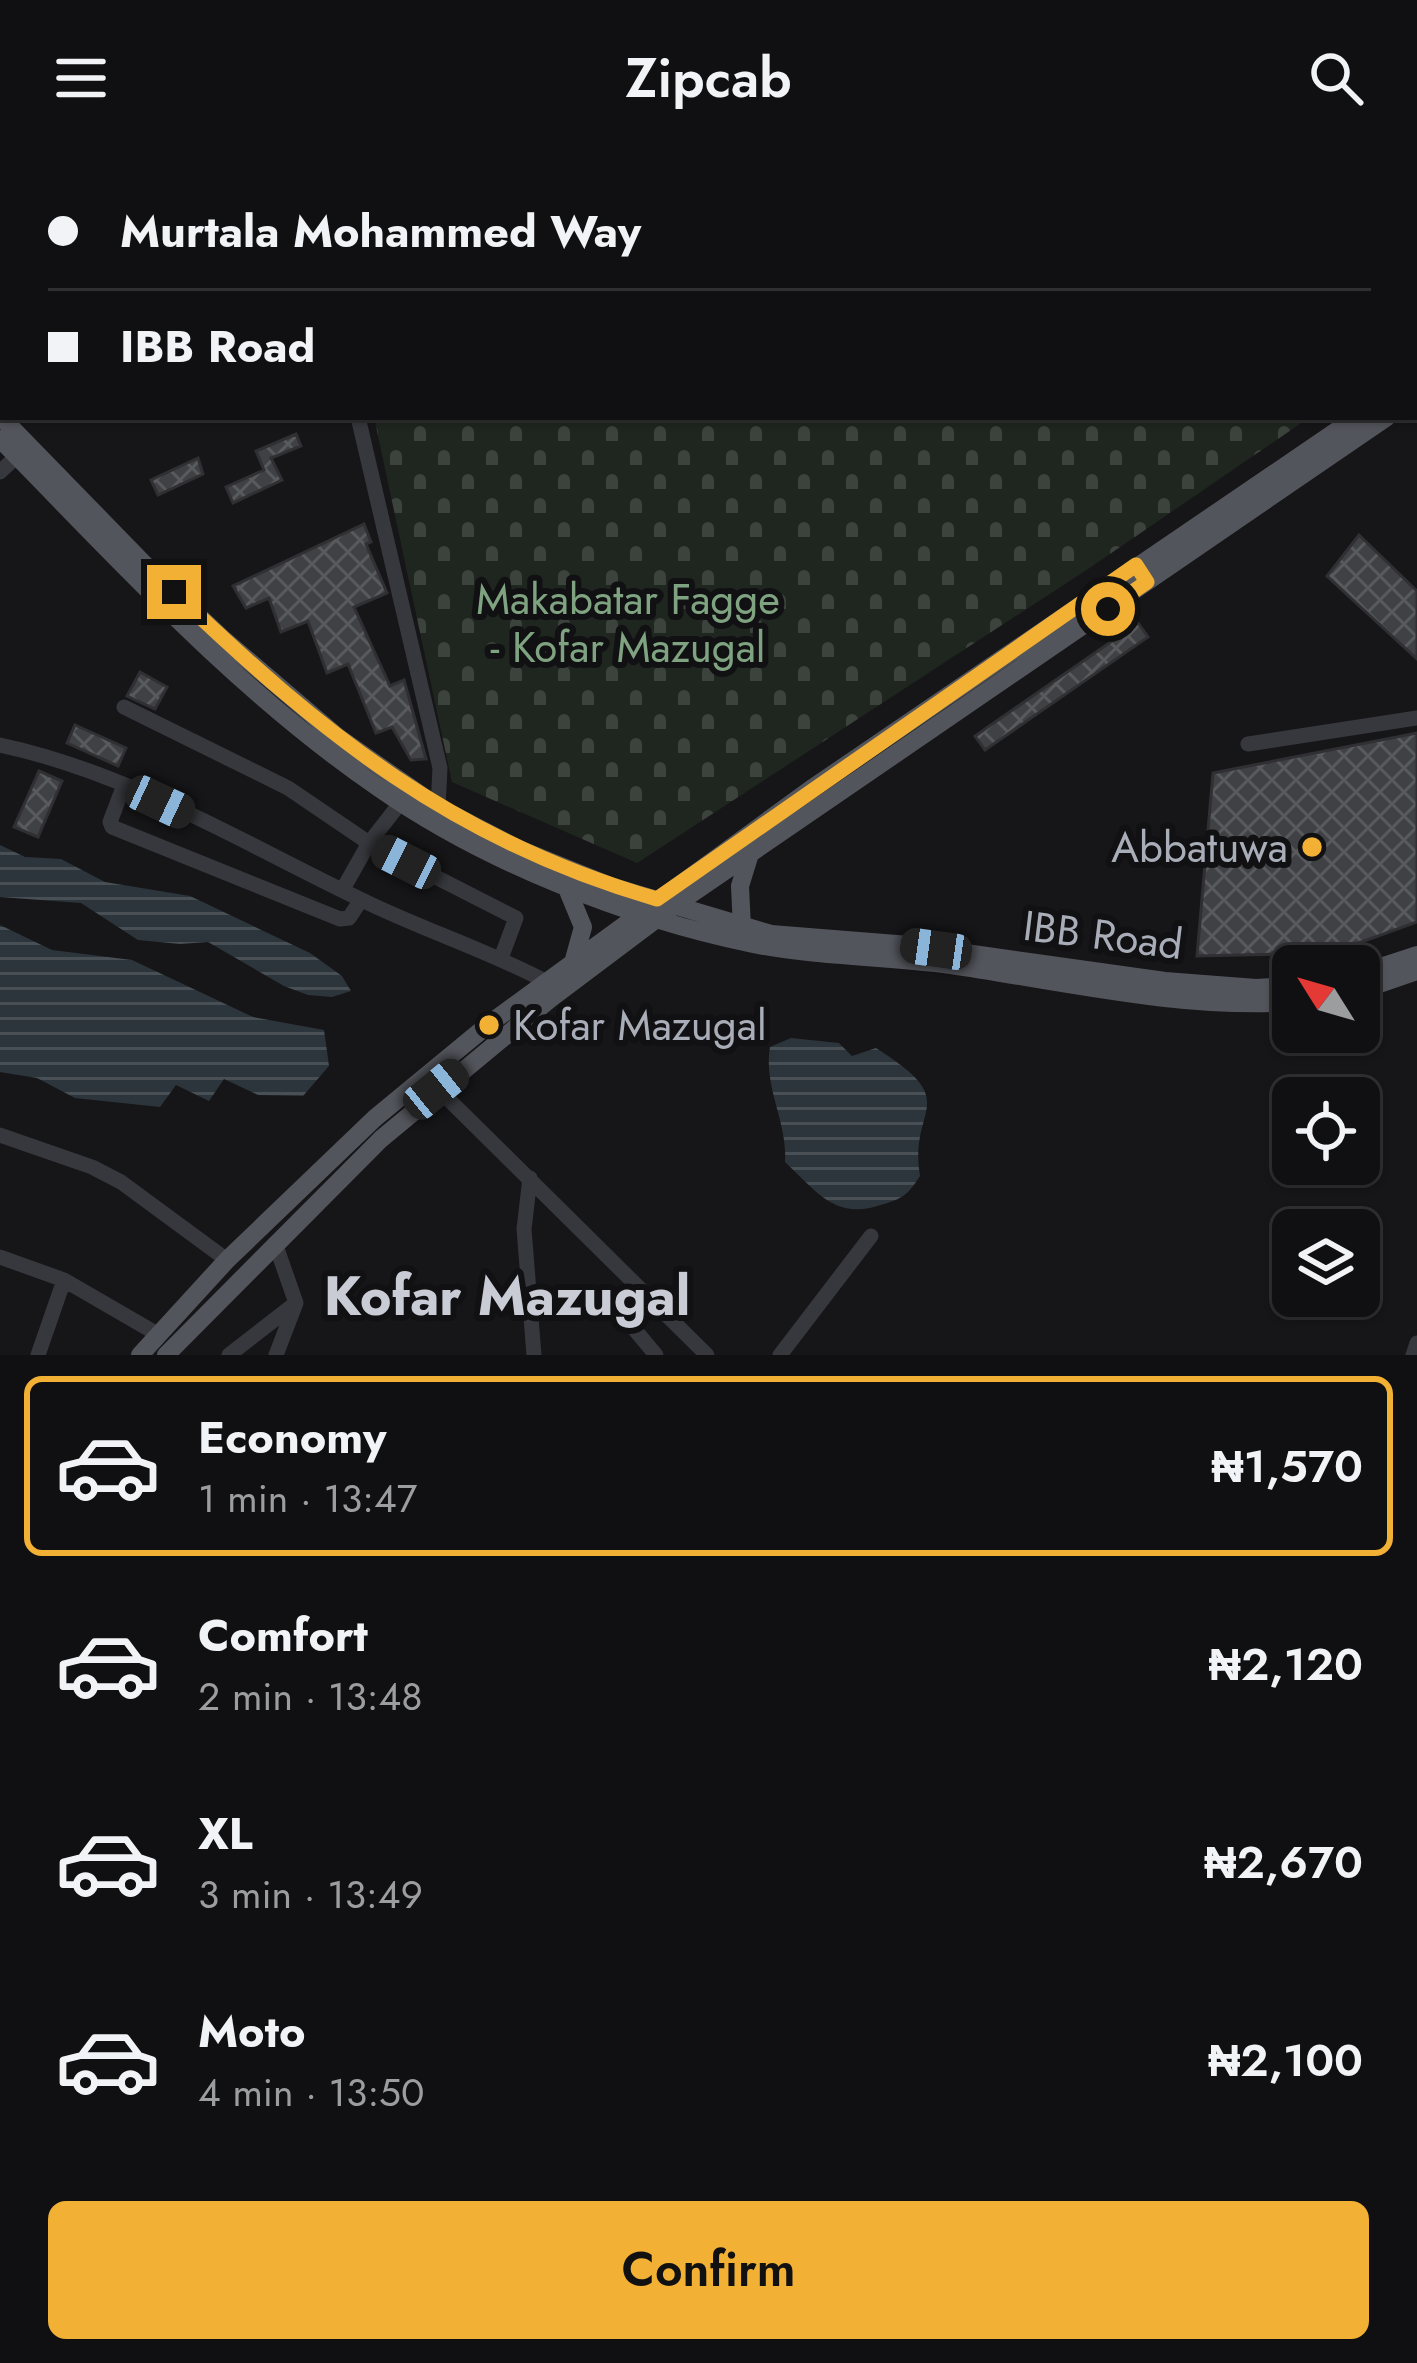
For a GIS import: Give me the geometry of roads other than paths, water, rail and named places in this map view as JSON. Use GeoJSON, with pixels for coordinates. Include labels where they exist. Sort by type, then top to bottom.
{"type":"FeatureCollection","features":[{"type":"Feature","properties":{"kind":"main road","name":"IBB Road"},"geometry":{"type":"LineString","coordinates":[[4,420],[222,638],[339,738],[438,807],[519,849],[731,939],[1161,995],[1272,1000]]}},
{"type":"Feature","properties":{"kind":"main road"},"geometry":{"type":"LineString","coordinates":[[166,1355],[430,1082],[659,908],[1136,565],[1353,420]]}},
{"type":"Feature","properties":{"kind":"main road"},"geometry":{"type":"LineString","coordinates":[[140,1355],[227,1260],[547,982],[659,908],[748,857],[1384,420]]}},
{"type":"Feature","properties":{"kind":"main road","name":"IBB Road"},"geometry":{"type":"LineString","coordinates":[[0,439],[150,592],[334,756],[401,802],[477,845],[566,886],[742,928],[805,938],[909,945],[1165,981],[1272,987]]}},
{"type":"Feature","properties":{"kind":"main road"},"geometry":{"type":"LineString","coordinates":[[1136,565],[1147,582]]}},
{"type":"Feature","properties":{"kind":"main road"},"geometry":{"type":"LineString","coordinates":[[742,928],[740,886],[748,857]]}},
{"type":"Feature","properties":{"kind":"main road"},"geometry":{"type":"LineString","coordinates":[[566,886],[583,927],[573,963]]}},
{"type":"Feature","properties":{"kind":"main road"},"geometry":{"type":"LineString","coordinates":[[1380,967],[1417,955]]}},
{"type":"Feature","properties":{"kind":"main road"},"geometry":{"type":"LineString","coordinates":[[1380,984],[1417,971]]}},
{"type":"Feature","properties":{"kind":"street"},"geometry":{"type":"LineString","coordinates":[[359,420],[440,769],[438,807]]}},
{"type":"Feature","properties":{"kind":"street"},"geometry":{"type":"LineString","coordinates":[[0,472],[17,456]]}},
{"type":"Feature","properties":{"kind":"street"},"geometry":{"type":"LineString","coordinates":[[124,707],[288,788],[370,843],[516,918],[501,958]]}},
{"type":"Feature","properties":{"kind":"street"},"geometry":{"type":"LineString","coordinates":[[1248,744],[1417,718]]}},
{"type":"Feature","properties":{"kind":"street"},"geometry":{"type":"LineString","coordinates":[[0,745],[124,785],[361,900],[547,982]]}},
{"type":"Feature","properties":{"kind":"street"},"geometry":{"type":"LineString","coordinates":[[124,785],[112,827],[340,919],[349,918],[361,900]]}},
{"type":"Feature","properties":{"kind":"street"},"geometry":{"type":"LineString","coordinates":[[343,889],[401,802]]}},
{"type":"Feature","properties":{"kind":"street"},"geometry":{"type":"LineString","coordinates":[[430,1082],[707,1355]]}},
{"type":"Feature","properties":{"kind":"street"},"geometry":{"type":"LineString","coordinates":[[0,1135],[121,1182],[227,1260]]}},
{"type":"Feature","properties":{"kind":"street"},"geometry":{"type":"LineString","coordinates":[[530,1178],[524,1229],[534,1355]]}},
{"type":"Feature","properties":{"kind":"street"},"geometry":{"type":"LineString","coordinates":[[780,1355],[871,1236]]}},
{"type":"Feature","properties":{"kind":"street"},"geometry":{"type":"LineString","coordinates":[[275,1243],[296,1303],[276,1355]]}},
{"type":"Feature","properties":{"kind":"street"},"geometry":{"type":"LineString","coordinates":[[0,1257],[64,1280],[159,1335]]}},
{"type":"Feature","properties":{"kind":"street"},"geometry":{"type":"LineString","coordinates":[[38,1355],[64,1280]]}},
{"type":"Feature","properties":{"kind":"street"},"geometry":{"type":"LineString","coordinates":[[229,1355],[296,1303]]}},
{"type":"Feature","properties":{"kind":"street"},"geometry":{"type":"LineString","coordinates":[[620,1312],[653,1351],[674,1323]]}},
{"type":"Feature","properties":{"kind":"street"},"geometry":{"type":"LineString","coordinates":[[1414,1355],[1417,1342]]}},
{"type":"Feature","properties":{"kind":"place","name":"Abbatuwa"},"geometry":{"type":"Point","coordinates":[1312,847]}},
{"type":"Feature","properties":{"kind":"place","name":"Kofar Mazugal"},"geometry":{"type":"Point","coordinates":[489,1025]}},
{"type":"Feature","properties":{"kind":"district","name":"Kofar Mazugal"},"geometry":{"type":"Point","coordinates":[507,1296]}},
{"type":"Feature","properties":{"kind":"park label","name":"Makabatar Fagge - Kofar Mazugal"},"geometry":{"type":"Point","coordinates":[628,623]}}]}
